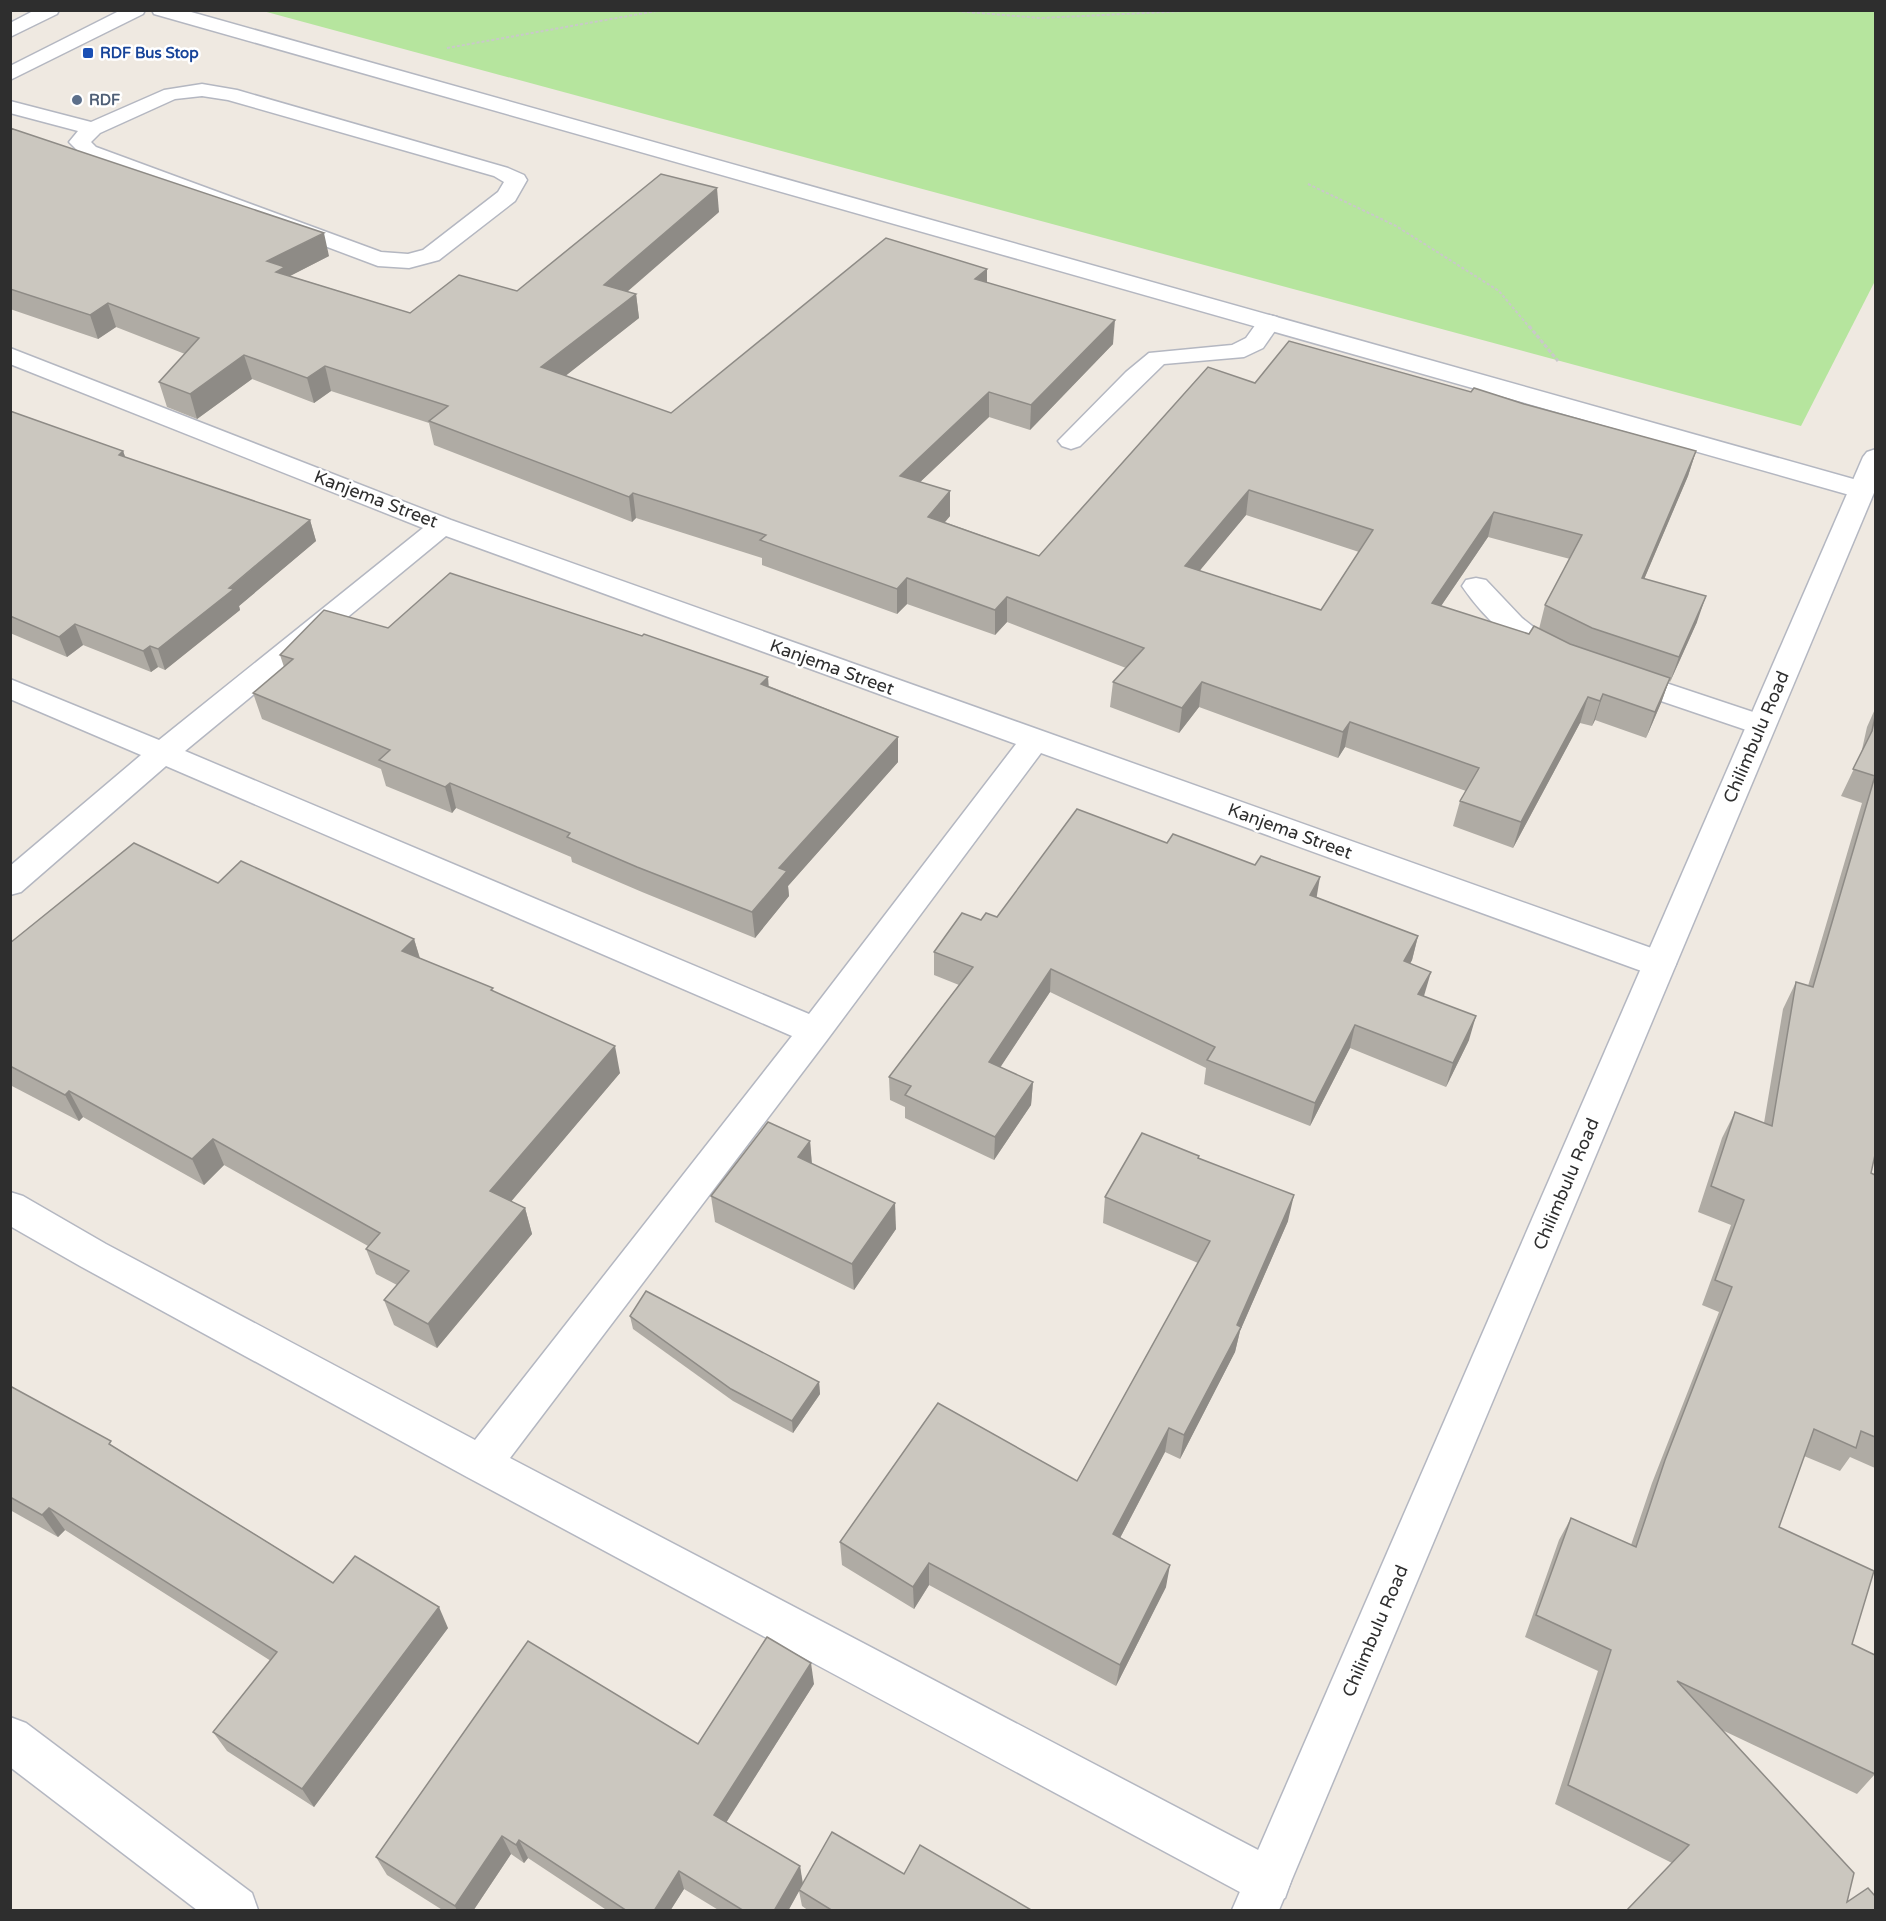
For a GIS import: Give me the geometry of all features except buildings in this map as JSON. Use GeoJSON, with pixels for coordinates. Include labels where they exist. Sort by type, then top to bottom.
{"type":"FeatureCollection","features":[{"type":"Feature","properties":{"kind":"street"},"geometry":{"type":"LineString","coordinates":[[10,31],[50,10]]}},
{"type":"Feature","properties":{"kind":"street"},"geometry":{"type":"LineString","coordinates":[[10,74],[136,10]]}},
{"type":"Feature","properties":{"kind":"street"},"geometry":{"type":"LineString","coordinates":[[162,10],[1862,490]]}},
{"type":"Feature","properties":{"kind":"street"},"geometry":{"type":"LineString","coordinates":[[10,107],[93,129],[171,94],[202,90],[230,94],[490,169],[516,180],[507,196],[431,255],[410,261],[378,259],[89,152],[79,142],[93,129]]}},
{"type":"Feature","properties":{"kind":"street"},"geometry":{"type":"LineString","coordinates":[[1071,441],[1157,358],[1236,352],[1255,343],[1269,322]]}},
{"type":"Feature","properties":{"kind":"street","name":"Kanjema Street"},"geometry":{"type":"LineString","coordinates":[[10,355],[442,526],[1659,964]]}},
{"type":"Feature","properties":{"kind":"street","name":"Chilimbulu Road"},"geometry":{"type":"LineString","coordinates":[[1262,1896],[1875,457]]}},
{"type":"Feature","properties":{"kind":"street"},"geometry":{"type":"LineString","coordinates":[[10,884],[164,752],[442,526]]}},
{"type":"Feature","properties":{"kind":"street"},"geometry":{"type":"LineString","coordinates":[[1476,586],[1506,621],[1530,640],[1590,667],[1761,724]]}},
{"type":"Feature","properties":{"kind":"street"},"geometry":{"type":"LineString","coordinates":[[10,688],[815,1031]]}},
{"type":"Feature","properties":{"kind":"street"},"geometry":{"type":"LineString","coordinates":[[481,1464],[815,1031],[1035,740]]}},
{"type":"Feature","properties":{"kind":"street"},"geometry":{"type":"LineString","coordinates":[[10,1207],[104,1261],[481,1464],[1262,1896]]}},
{"type":"Feature","properties":{"kind":"street"},"geometry":{"type":"LineString","coordinates":[[10,1739],[235,1911]]}},
{"type":"Feature","properties":{"kind":"path"},"geometry":{"type":"LineString","coordinates":[[444,49],[662,10]]}},
{"type":"Feature","properties":{"kind":"path"},"geometry":{"type":"LineString","coordinates":[[942,10],[982,17],[1102,17],[1207,10]]}},
{"type":"Feature","properties":{"kind":"path"},"geometry":{"type":"LineString","coordinates":[[1308,184],[1396,226],[1499,291],[1607,418]]}},
{"type":"Feature","properties":{"kind":"green space"},"geometry":{"type":"Polygon","coordinates":[[[263,11],[1876,12],[1875,281],[1801,426],[263,11]]]}},
{"type":"Feature","properties":{"kind":"place","name":"RDF Bus Stop"},"geometry":{"type":"Point","coordinates":[88,53]}},
{"type":"Feature","properties":{"kind":"place","name":"RDF"},"geometry":{"type":"Point","coordinates":[77,100]}}]}
